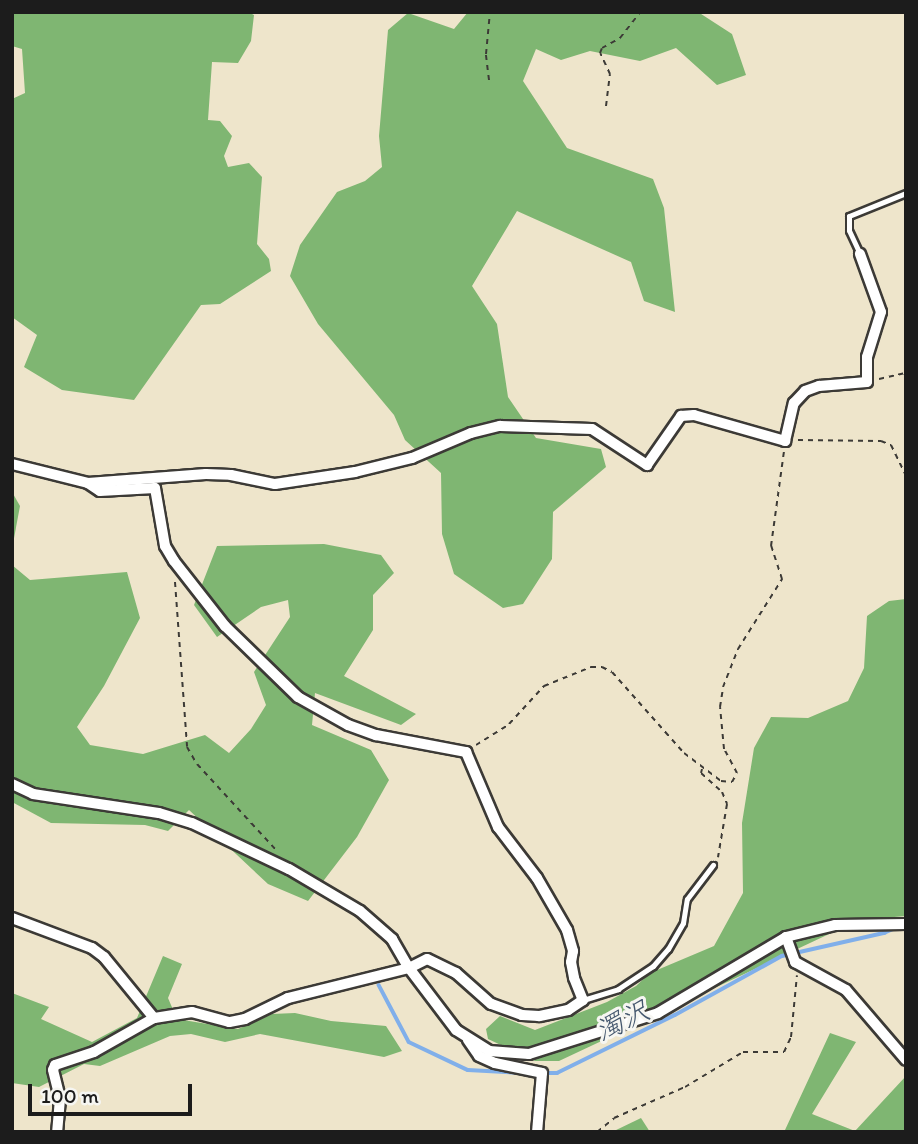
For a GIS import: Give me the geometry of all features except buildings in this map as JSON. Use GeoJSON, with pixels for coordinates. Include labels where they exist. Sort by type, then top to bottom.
{"type":"FeatureCollection","features":[{"type":"Feature","properties":{"kind":"street"},"geometry":{"type":"LineString","coordinates":[[12,464],[89,483],[205,474],[231,475],[275,484],[355,472],[400,461],[435,450],[471,433],[500,426],[592,429],[647,465],[681,416],[694,415],[785,441],[794,402],[805,391],[819,386],[867,382],[867,357],[881,312],[860,254]]}},
{"type":"Feature","properties":{"kind":"street"},"geometry":{"type":"LineString","coordinates":[[57,1132],[60,1099],[52,1070],[55,1065],[94,1052],[154,1018],[192,1012],[229,1022],[245,1019],[288,998],[409,968],[427,959],[439,963],[491,1004],[522,1015],[540,1016],[568,1010],[583,1000],[570,962],[573,951],[567,930],[537,878],[498,827],[466,752],[376,735],[348,725],[298,697],[225,626],[174,561],[165,546],[155,488],[100,491],[89,483]]}},
{"type":"Feature","properties":{"kind":"street"},"geometry":{"type":"LineString","coordinates":[[12,784],[33,794],[159,813],[192,822],[289,869],[360,911],[392,939],[409,968],[456,1030],[489,1051],[529,1054],[658,1013],[786,937],[835,925],[906,924]]}},
{"type":"Feature","properties":{"kind":"street"},"geometry":{"type":"LineString","coordinates":[[12,918],[92,948],[104,957],[154,1018]]}},
{"type":"Feature","properties":{"kind":"street"},"geometry":{"type":"LineString","coordinates":[[786,937],[797,962],[846,990],[906,1060]]}},
{"type":"Feature","properties":{"kind":"street"},"geometry":{"type":"LineString","coordinates":[[467,1038],[478,1056],[513,1069],[542,1073],[537,1132]]}},
{"type":"Feature","properties":{"kind":"lane"},"geometry":{"type":"LineString","coordinates":[[860,254],[849,230],[849,216],[906,193]]}},
{"type":"Feature","properties":{"kind":"lane"},"geometry":{"type":"LineString","coordinates":[[583,1000],[618,989],[653,966],[668,949],[683,923],[687,899],[713,865]]}},
{"type":"Feature","properties":{"kind":"path"},"geometry":{"type":"LineString","coordinates":[[489,80],[486,54],[490,12]]}},
{"type":"Feature","properties":{"kind":"path"},"geometry":{"type":"LineString","coordinates":[[606,106],[604,98],[610,74],[600,53],[602,48],[621,38],[640,12]]}},
{"type":"Feature","properties":{"kind":"path"},"geometry":{"type":"LineString","coordinates":[[867,382],[906,373]]}},
{"type":"Feature","properties":{"kind":"path"},"geometry":{"type":"LineString","coordinates":[[466,752],[509,724],[544,686],[591,667],[602,667],[612,672],[702,768],[721,781],[732,782],[737,773],[724,749],[720,707],[723,687],[738,649],[782,579],[771,545],[785,441],[881,441],[891,445],[906,476]]}},
{"type":"Feature","properties":{"kind":"path"},"geometry":{"type":"LineString","coordinates":[[174,561],[171,565],[177,587],[187,747],[197,764],[291,867],[289,869]]}},
{"type":"Feature","properties":{"kind":"path"},"geometry":{"type":"LineString","coordinates":[[702,768],[701,774],[722,792],[727,804],[721,826],[719,854],[713,865]]}},
{"type":"Feature","properties":{"kind":"path"},"geometry":{"type":"LineString","coordinates":[[597,1132],[614,1118],[685,1087],[743,1052],[783,1052],[791,1037],[797,962]]}},
{"type":"Feature","properties":{"kind":"green space"},"geometry":{"type":"Polygon","coordinates":[[[12,12],[248,12],[254,15],[251,41],[238,63],[212,62],[208,120],[220,121],[232,136],[224,156],[228,167],[249,163],[262,177],[257,244],[269,259],[271,271],[220,304],[201,305],[134,400],[62,390],[24,367],[37,335],[12,317],[12,99],[25,93],[22,49],[12,46],[12,12]]]}},
{"type":"Feature","properties":{"kind":"green space"},"geometry":{"type":"Polygon","coordinates":[[[468,12],[698,12],[732,34],[746,75],[717,85],[676,48],[640,61],[590,51],[561,60],[536,49],[523,81],[567,148],[653,179],[664,208],[675,312],[644,301],[631,262],[517,211],[472,286],[497,324],[508,397],[536,438],[601,449],[606,467],[553,512],[552,559],[523,604],[503,608],[454,574],[442,534],[441,473],[405,440],[394,415],[318,324],[290,276],[300,245],[337,192],[365,181],[382,167],[379,136],[388,30],[408,13],[454,29],[468,12]]]}},
{"type":"Feature","properties":{"kind":"green space"},"geometry":{"type":"Polygon","coordinates":[[[12,492],[20,506],[12,549],[12,492]]]}},
{"type":"Feature","properties":{"kind":"green space"},"geometry":{"type":"Polygon","coordinates":[[[324,544],[381,555],[394,573],[373,595],[373,630],[344,676],[416,714],[401,725],[315,693],[312,725],[371,750],[389,780],[357,837],[308,901],[268,884],[189,810],[168,831],[145,825],[51,823],[12,802],[12,565],[30,580],[127,572],[140,618],[104,686],[77,727],[90,745],[143,754],[205,735],[229,753],[251,729],[266,705],[254,672],[290,617],[288,600],[261,607],[217,637],[194,605],[217,546],[324,544]]]}},
{"type":"Feature","properties":{"kind":"green space"},"geometry":{"type":"Polygon","coordinates":[[[906,599],[906,916],[859,920],[559,1061],[535,1061],[488,1039],[486,1029],[500,1016],[535,1030],[607,1002],[636,986],[650,973],[714,946],[743,893],[742,823],[754,748],[771,717],[808,718],[848,701],[864,668],[867,616],[889,601],[906,599]]]}},
{"type":"Feature","properties":{"kind":"green space"},"geometry":{"type":"Polygon","coordinates":[[[163,956],[182,964],[168,998],[177,1019],[238,1029],[272,1014],[295,1013],[331,1021],[386,1026],[402,1051],[384,1057],[260,1034],[225,1042],[191,1034],[170,1036],[100,1066],[84,1064],[39,1087],[12,1083],[12,993],[49,1007],[41,1019],[92,1042],[137,1018],[163,956]]]}},
{"type":"Feature","properties":{"kind":"green space"},"geometry":{"type":"Polygon","coordinates":[[[830,1033],[856,1042],[812,1114],[855,1131],[906,1076],[906,1132],[774,1132],[785,1130],[830,1033]]]}},
{"type":"Feature","properties":{"kind":"green space"},"geometry":{"type":"Polygon","coordinates":[[[641,1118],[650,1132],[612,1132],[641,1118]]]}},
{"type":"Feature","properties":{"kind":"waterway","name":"濁沢"},"geometry":{"type":"LineString","coordinates":[[543,1073],[557,1073],[675,1015],[782,956],[884,933],[895,928]]}},
{"type":"Feature","properties":{"kind":"waterway","name":"濁沢"},"geometry":{"type":"LineString","coordinates":[[379,985],[409,1042],[468,1070],[521,1073]]}}]}
